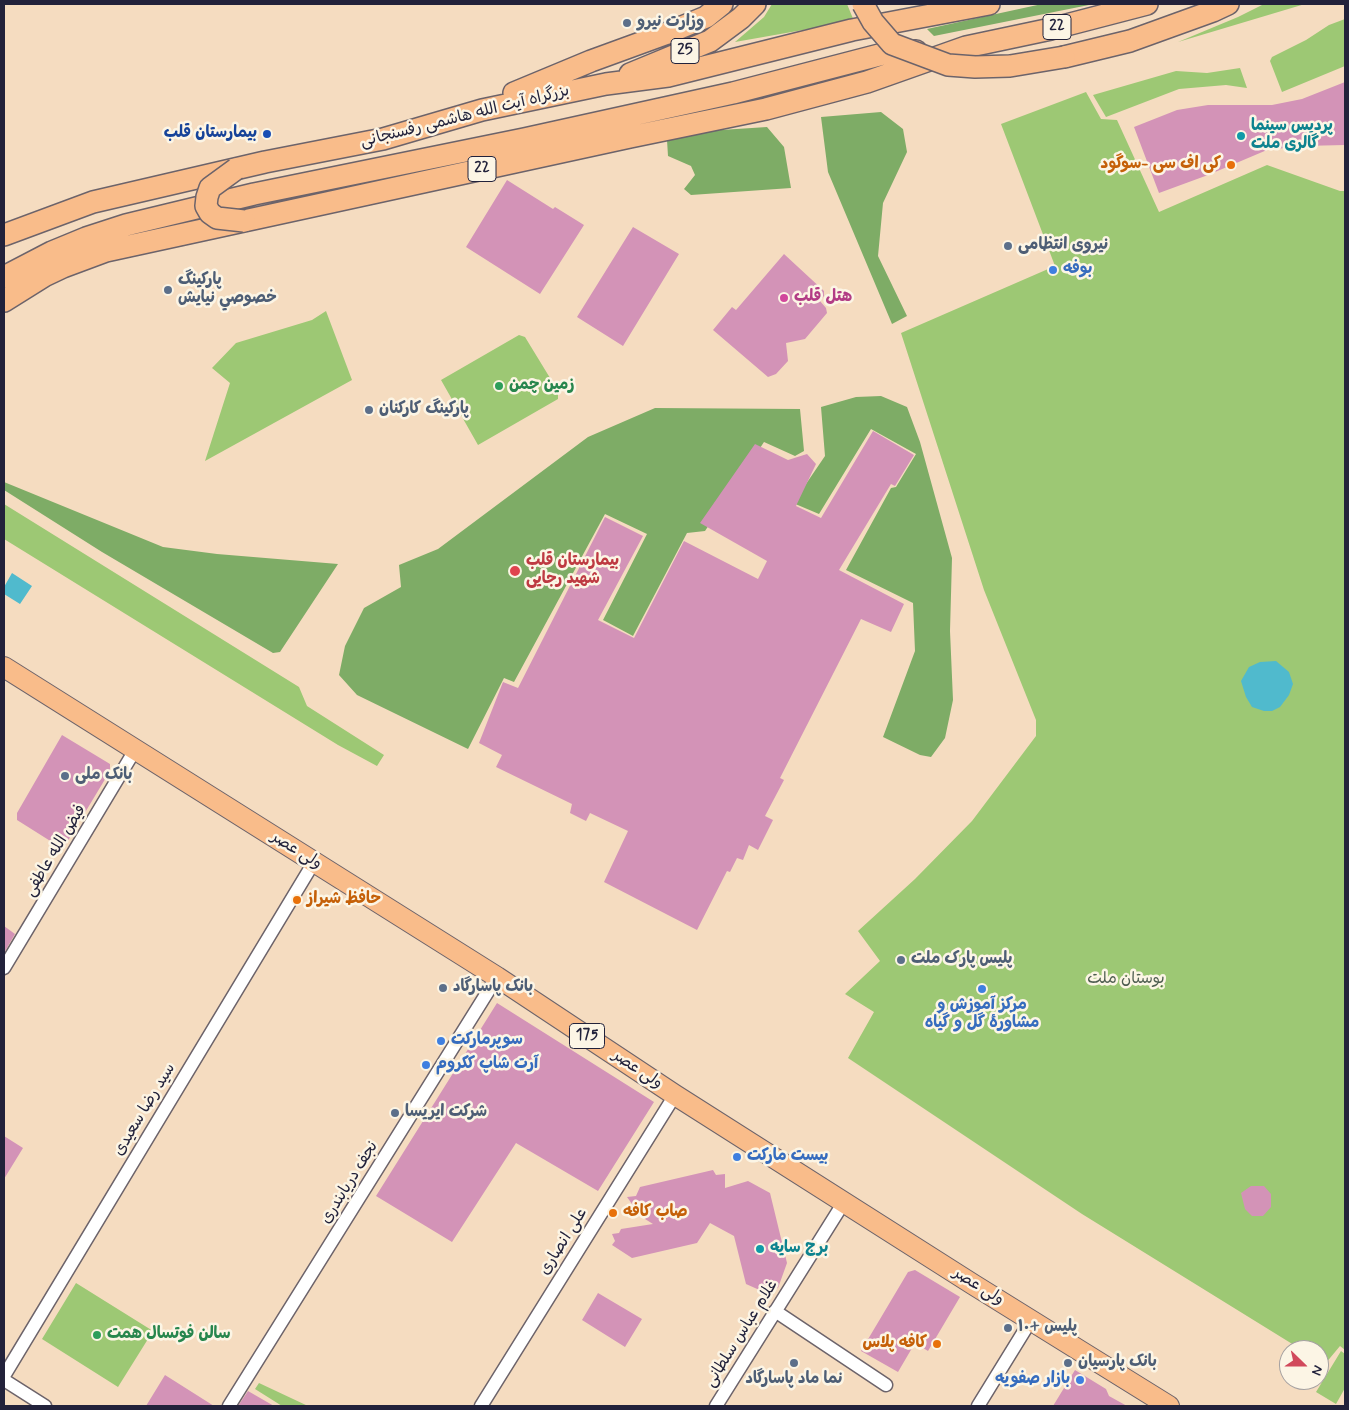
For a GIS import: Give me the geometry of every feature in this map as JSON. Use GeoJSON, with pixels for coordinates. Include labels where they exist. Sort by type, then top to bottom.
{"type":"FeatureCollection","features":[{"type":"Feature","properties":{"kind":"highway"},"geometry":{"type":"LineString","coordinates":[[482,110],[518,92],[582,65],[706,17],[722,4]]}},
{"type":"Feature","properties":{"kind":"highway","name":"25"},"geometry":{"type":"LineString","coordinates":[[606,84],[710,41],[741,18],[755,4]]}},
{"type":"Feature","properties":{"kind":"highway"},"geometry":{"type":"LineString","coordinates":[[863,4],[873,22],[892,44],[948,65],[975,67],[1010,66],[1064,57],[1130,40],[1228,4]]}},
{"type":"Feature","properties":{"kind":"highway","name":"بزرگراه آیت الله هاشمی رفسنجانی"},"geometry":{"type":"LineString","coordinates":[[4,235],[93,202],[236,169],[383,139],[482,110],[606,84],[668,76],[852,30],[989,4]]}},
{"type":"Feature","properties":{"kind":"highway","name":"22"},"geometry":{"type":"LineString","coordinates":[[4,277],[52,252],[126,224],[254,194],[524,139],[733,93],[883,54],[966,47],[1051,29],[1147,4]]}},
{"type":"Feature","properties":{"kind":"highway","name":"22"},"geometry":{"type":"LineString","coordinates":[[4,301],[44,276],[106,251],[766,109],[867,82],[966,47]]}},
{"type":"Feature","properties":{"kind":"highway"},"geometry":{"type":"LineString","coordinates":[[236,169],[210,188],[206,206],[210,213],[217,218],[244,221]]}},
{"type":"Feature","properties":{"kind":"main road","name":"ولی عصر"},"geometry":{"type":"LineString","coordinates":[[4,667],[498,977],[675,1095],[1169,1406]]}},
{"type":"Feature","properties":{"kind":"street","name":"فیض الله عاطفی"},"geometry":{"type":"LineString","coordinates":[[4,968],[135,750]]}},
{"type":"Feature","properties":{"kind":"street","name":"سید رضا سعیدی"},"geometry":{"type":"LineString","coordinates":[[4,1376],[314,862]]}},
{"type":"Feature","properties":{"kind":"street","name":"نجف دریابندری"},"geometry":{"type":"LineString","coordinates":[[229,1406],[498,977]]}},
{"type":"Feature","properties":{"kind":"street","name":"علی انصاری"},"geometry":{"type":"LineString","coordinates":[[481,1406],[675,1095]]}},
{"type":"Feature","properties":{"kind":"street","name":"غلام عباس سلطانی"},"geometry":{"type":"LineString","coordinates":[[716,1406],[844,1202]]}},
{"type":"Feature","properties":{"kind":"street"},"geometry":{"type":"LineString","coordinates":[[775,1311],[886,1384]]}},
{"type":"Feature","properties":{"kind":"street"},"geometry":{"type":"LineString","coordinates":[[978,1406],[1031,1320]]}},
{"type":"Feature","properties":{"kind":"street"},"geometry":{"type":"LineString","coordinates":[[4,1380],[45,1406]]}},
{"type":"Feature","properties":{"kind":"green space"},"geometry":{"type":"Polygon","coordinates":[[[772,4],[847,4],[854,21],[735,42],[764,17],[772,4]]]}},
{"type":"Feature","properties":{"kind":"green space"},"geometry":{"type":"Polygon","coordinates":[[[1042,4],[1094,4],[934,36],[927,29],[1042,4]]]}},
{"type":"Feature","properties":{"kind":"green space"},"geometry":{"type":"Polygon","coordinates":[[[1264,4],[1305,4],[1178,42],[1238,17],[1264,4]]]}},
{"type":"Feature","properties":{"kind":"green space"},"geometry":{"type":"Polygon","coordinates":[[[1345,19],[1345,66],[1282,92],[1270,61],[1272,57],[1306,40],[1329,25],[1345,19]]]}},
{"type":"Feature","properties":{"kind":"green space"},"geometry":{"type":"Polygon","coordinates":[[[1240,68],[1247,88],[1226,85],[1179,89],[1106,117],[1093,95],[1176,71],[1207,73],[1240,68]]]}},
{"type":"Feature","properties":{"kind":"green space","name":"بوستان ملت"},"geometry":{"type":"Polygon","coordinates":[[[1086,92],[1101,119],[1117,120],[1159,212],[1267,165],[1340,191],[1345,191],[1345,1350],[1340,1346],[1329,1359],[1329,1340],[1286,1340],[1082,1214],[848,1058],[874,1012],[845,994],[880,961],[858,931],[915,879],[972,821],[1036,736],[1036,720],[984,590],[901,333],[1055,266],[1001,124],[1086,92]]]}},
{"type":"Feature","properties":{"kind":"green space"},"geometry":{"type":"Polygon","coordinates":[[[881,112],[903,129],[907,152],[883,203],[878,256],[907,316],[892,324],[828,172],[821,117],[881,112]]]}},
{"type":"Feature","properties":{"kind":"green space"},"geometry":{"type":"Polygon","coordinates":[[[767,127],[784,147],[791,188],[691,195],[684,189],[695,175],[691,166],[668,156],[667,140],[706,131],[767,127]]]}},
{"type":"Feature","properties":{"kind":"green space"},"geometry":{"type":"Polygon","coordinates":[[[326,311],[352,380],[205,461],[230,383],[212,368],[236,343],[312,320],[326,311]]]}},
{"type":"Feature","properties":{"kind":"green space","name":"زمین چمن"},"geometry":{"type":"Polygon","coordinates":[[[519,335],[525,337],[558,391],[558,399],[478,445],[441,380],[519,335]]]}},
{"type":"Feature","properties":{"kind":"green space"},"geometry":{"type":"Polygon","coordinates":[[[881,396],[907,407],[920,442],[952,558],[950,631],[953,700],[945,738],[931,757],[920,755],[883,737],[915,651],[913,603],[846,570],[891,488],[896,487],[916,454],[871,429],[819,514],[793,503],[825,456],[821,407],[856,397],[881,396]]]}},
{"type":"Feature","properties":{"kind":"green space"},"geometry":{"type":"Polygon","coordinates":[[[655,408],[800,409],[804,451],[795,456],[764,442],[705,531],[687,533],[633,636],[603,620],[647,534],[605,514],[514,682],[504,678],[468,749],[357,695],[339,675],[345,646],[364,608],[401,587],[399,565],[438,549],[588,437],[655,408]]]}},
{"type":"Feature","properties":{"kind":"green space"},"geometry":{"type":"Polygon","coordinates":[[[4,482],[163,547],[217,554],[338,564],[280,652],[273,653],[102,552],[4,490],[4,482]]]}},
{"type":"Feature","properties":{"kind":"green space"},"geometry":{"type":"Polygon","coordinates":[[[4,504],[299,687],[307,706],[384,755],[377,766],[338,745],[4,539],[4,504]]]}},
{"type":"Feature","properties":{"kind":"green space","name":"سالن فوتسال همت"},"geometry":{"type":"Polygon","coordinates":[[[76,1283],[153,1331],[118,1387],[42,1339],[76,1283]]]}},
{"type":"Feature","properties":{"kind":"green space"},"geometry":{"type":"Polygon","coordinates":[[[1341,1351],[1345,1354],[1345,1388],[1336,1404],[1316,1392],[1317,1390],[1329,1390],[1329,1371],[1341,1351]]]}},
{"type":"Feature","properties":{"kind":"green space"},"geometry":{"type":"Polygon","coordinates":[[[259,1383],[308,1406],[282,1406],[255,1389],[259,1383]]]}},
{"type":"Feature","properties":{"kind":"water"},"geometry":{"type":"Polygon","coordinates":[[[12,573],[32,586],[20,604],[4,594],[4,587],[12,573]]]}},
{"type":"Feature","properties":{"kind":"water"},"geometry":{"type":"Polygon","coordinates":[[[1276,661],[1289,672],[1293,684],[1289,695],[1280,707],[1272,711],[1264,711],[1252,707],[1246,697],[1241,681],[1249,667],[1260,662],[1276,661]]]}},
{"type":"Feature","properties":{"kind":"building","name":"پردیس سینما گالری ملت"},"geometry":{"type":"Polygon","coordinates":[[[1345,82],[1345,145],[1302,146],[1267,150],[1159,193],[1134,127],[1177,110],[1208,105],[1272,105],[1302,99],[1345,82]]]}},
{"type":"Feature","properties":{"kind":"building"},"geometry":{"type":"Polygon","coordinates":[[[507,180],[553,209],[555,207],[584,225],[540,294],[466,247],[507,180]]]}},
{"type":"Feature","properties":{"kind":"building"},"geometry":{"type":"Polygon","coordinates":[[[633,227],[679,254],[623,346],[577,317],[633,227]]]}},
{"type":"Feature","properties":{"kind":"building","name":"هتل قلب"},"geometry":{"type":"Polygon","coordinates":[[[784,254],[824,291],[824,296],[820,301],[826,308],[827,313],[805,339],[786,343],[788,361],[776,374],[768,377],[713,330],[732,307],[736,310],[784,254]]]}},
{"type":"Feature","properties":{"kind":"building"},"geometry":{"type":"Polygon","coordinates":[[[873,431],[914,455],[895,486],[891,484],[839,570],[904,604],[891,632],[861,619],[780,778],[784,780],[765,816],[773,820],[758,850],[749,845],[743,860],[737,858],[730,872],[727,871],[697,930],[604,882],[628,831],[590,813],[586,821],[570,813],[572,804],[496,767],[502,755],[479,743],[503,682],[518,688],[605,517],[643,536],[598,620],[634,638],[684,541],[758,579],[767,561],[700,523],[755,444],[788,460],[807,454],[816,464],[796,506],[821,518],[873,431]]]}},
{"type":"Feature","properties":{"kind":"building"},"geometry":{"type":"Polygon","coordinates":[[[62,735],[110,764],[110,771],[63,849],[17,820],[17,813],[62,735]]]}},
{"type":"Feature","properties":{"kind":"building"},"geometry":{"type":"Polygon","coordinates":[[[4,926],[15,934],[4,953],[4,926]]]}},
{"type":"Feature","properties":{"kind":"building"},"geometry":{"type":"Polygon","coordinates":[[[497,1003],[654,1102],[598,1191],[516,1143],[452,1242],[376,1196],[497,1003]]]}},
{"type":"Feature","properties":{"kind":"building"},"geometry":{"type":"Polygon","coordinates":[[[4,1136],[23,1148],[4,1179],[4,1136]]]}},
{"type":"Feature","properties":{"kind":"building"},"geometry":{"type":"Polygon","coordinates":[[[713,1170],[716,1175],[725,1174],[725,1188],[748,1181],[770,1193],[787,1263],[778,1288],[764,1292],[746,1284],[734,1236],[710,1223],[697,1243],[632,1258],[612,1245],[615,1241],[612,1234],[619,1233],[621,1229],[653,1224],[629,1209],[632,1204],[627,1197],[636,1196],[640,1187],[713,1170]]]}},
{"type":"Feature","properties":{"kind":"building"},"geometry":{"type":"Polygon","coordinates":[[[1251,1186],[1264,1186],[1271,1194],[1271,1207],[1263,1216],[1252,1216],[1245,1209],[1241,1193],[1251,1186]]]}},
{"type":"Feature","properties":{"kind":"building"},"geometry":{"type":"Polygon","coordinates":[[[915,1270],[960,1297],[928,1351],[915,1343],[898,1372],[861,1351],[908,1272],[915,1270]]]}},
{"type":"Feature","properties":{"kind":"building"},"geometry":{"type":"Polygon","coordinates":[[[598,1293],[642,1319],[625,1347],[582,1320],[598,1293]]]}},
{"type":"Feature","properties":{"kind":"building","name":"بازار صفویه"},"geometry":{"type":"Polygon","coordinates":[[[1075,1370],[1106,1389],[1109,1396],[1127,1406],[1053,1406],[1075,1370]]]}},
{"type":"Feature","properties":{"kind":"building"},"geometry":{"type":"Polygon","coordinates":[[[165,1375],[214,1406],[146,1406],[165,1375]]]}},
{"type":"Feature","properties":{"kind":"building"},"geometry":{"type":"Polygon","coordinates":[[[248,1391],[274,1406],[238,1406],[248,1391]]]}},
{"type":"Feature","properties":{"kind":"place","name":"وزارت نیرو"},"geometry":{"type":"Point","coordinates":[627,23]}},
{"type":"Feature","properties":{"kind":"place","name":"بیمارستان قلب"},"geometry":{"type":"Point","coordinates":[267,134]}},
{"type":"Feature","properties":{"kind":"place","name":"پردیس سینما گالری ملت"},"geometry":{"type":"Point","coordinates":[1241,136]}},
{"type":"Feature","properties":{"kind":"place","name":"کی اف سی -سوگود"},"geometry":{"type":"Point","coordinates":[1231,165]}},
{"type":"Feature","properties":{"kind":"place","name":"نیروی انتظامی"},"geometry":{"type":"Point","coordinates":[1008,246]}},
{"type":"Feature","properties":{"kind":"place","name":"بوفه"},"geometry":{"type":"Point","coordinates":[1053,270]}},
{"type":"Feature","properties":{"kind":"place","name":"پاركينگ خصوصي نيايش"},"geometry":{"type":"Point","coordinates":[168,290]}},
{"type":"Feature","properties":{"kind":"place","name":"هتل قلب"},"geometry":{"type":"Point","coordinates":[784,298]}},
{"type":"Feature","properties":{"kind":"place","name":"زمین چمن"},"geometry":{"type":"Point","coordinates":[499,386]}},
{"type":"Feature","properties":{"kind":"place","name":"پارکینگ کارکنان"},"geometry":{"type":"Point","coordinates":[369,410]}},
{"type":"Feature","properties":{"kind":"place","name":"بیمارستان قلب شهید رجایی"},"geometry":{"type":"Point","coordinates":[515,571]}},
{"type":"Feature","properties":{"kind":"place","name":"بانک ملی"},"geometry":{"type":"Point","coordinates":[65,776]}},
{"type":"Feature","properties":{"kind":"place","name":"حافظ شیراز"},"geometry":{"type":"Point","coordinates":[297,900]}},
{"type":"Feature","properties":{"kind":"place","name":"پلیس پارک ملت"},"geometry":{"type":"Point","coordinates":[901,960]}},
{"type":"Feature","properties":{"kind":"place","name":"بانک پاسارگاد"},"geometry":{"type":"Point","coordinates":[443,988]}},
{"type":"Feature","properties":{"kind":"place","name":"مرکز آموزش و مشاورهٔ گل و گیاه"},"geometry":{"type":"Point","coordinates":[982,989]}},
{"type":"Feature","properties":{"kind":"place","name":"سوپرمارکت"},"geometry":{"type":"Point","coordinates":[441,1041]}},
{"type":"Feature","properties":{"kind":"place","name":"آرت شاپ ککروم"},"geometry":{"type":"Point","coordinates":[426,1065]}},
{"type":"Feature","properties":{"kind":"place","name":"شرکت ایریسا"},"geometry":{"type":"Point","coordinates":[395,1113]}},
{"type":"Feature","properties":{"kind":"place","name":"بیست مارکت"},"geometry":{"type":"Point","coordinates":[737,1157]}},
{"type":"Feature","properties":{"kind":"place","name":"صاب کافه"},"geometry":{"type":"Point","coordinates":[613,1213]}},
{"type":"Feature","properties":{"kind":"place","name":"برج سایه"},"geometry":{"type":"Point","coordinates":[760,1249]}},
{"type":"Feature","properties":{"kind":"place","name":"پلیس +۱۰"},"geometry":{"type":"Point","coordinates":[1008,1328]}},
{"type":"Feature","properties":{"kind":"place","name":"سالن فوتسال همت"},"geometry":{"type":"Point","coordinates":[97,1335]}},
{"type":"Feature","properties":{"kind":"place","name":"کافه پلاس"},"geometry":{"type":"Point","coordinates":[937,1344]}},
{"type":"Feature","properties":{"kind":"place","name":"نما ماد پاسارگاد"},"geometry":{"type":"Point","coordinates":[794,1363]}},
{"type":"Feature","properties":{"kind":"place","name":"بانک پارسیان"},"geometry":{"type":"Point","coordinates":[1068,1363]}},
{"type":"Feature","properties":{"kind":"place","name":"بازار صفویه"},"geometry":{"type":"Point","coordinates":[1080,1380]}}]}
